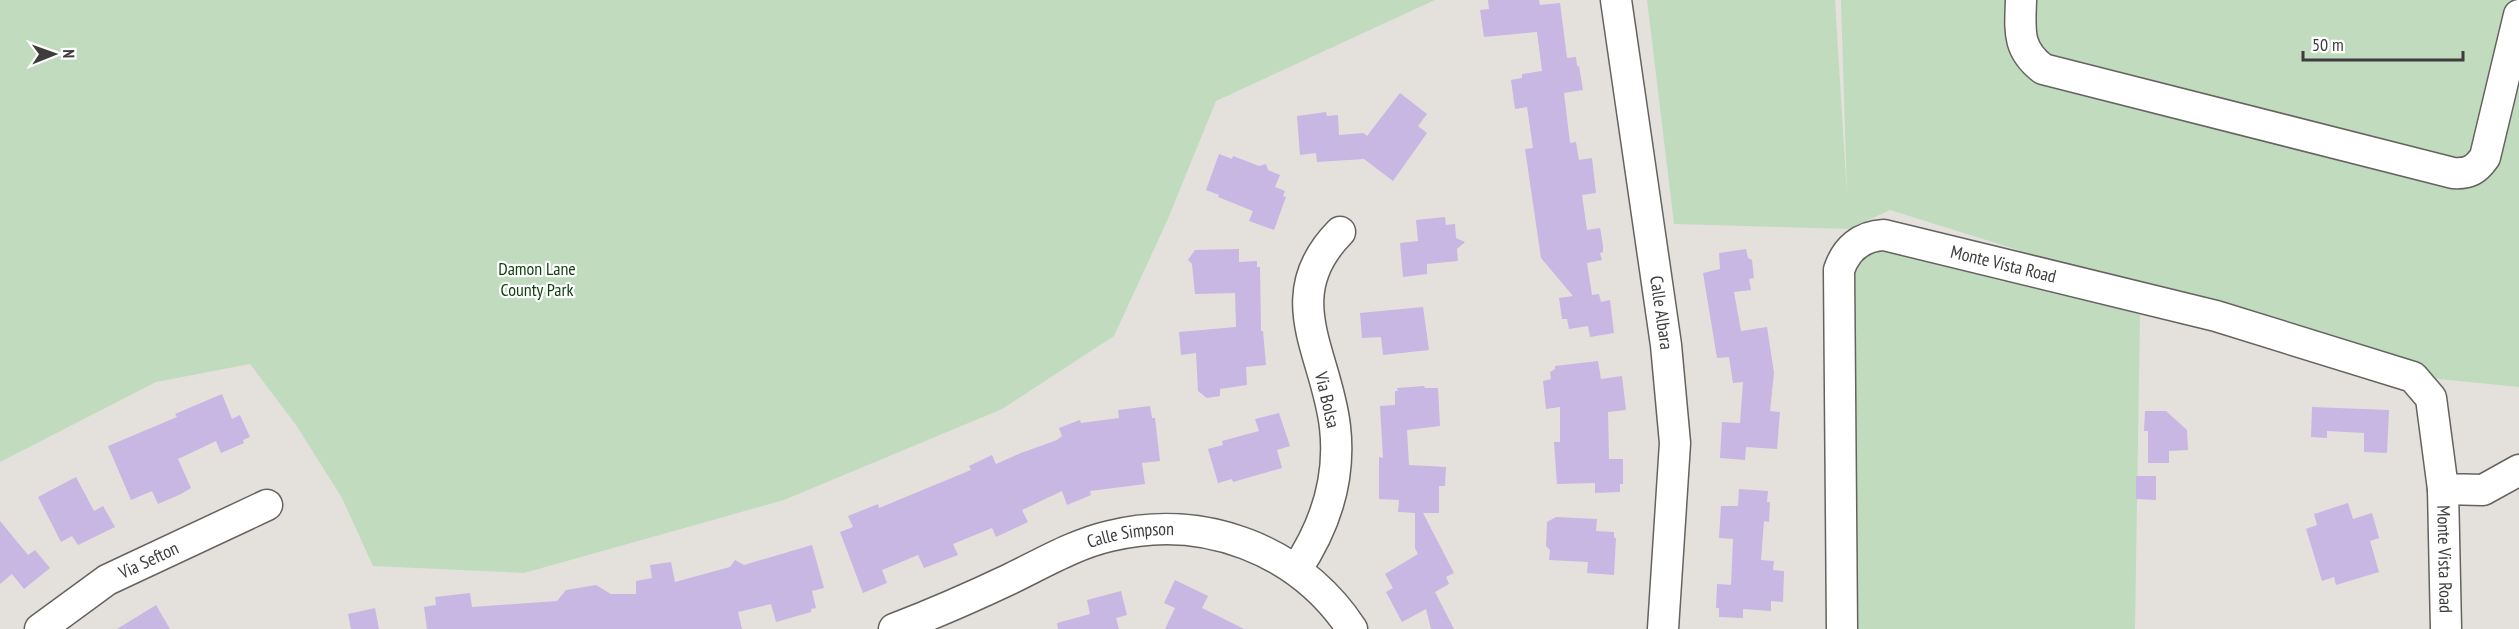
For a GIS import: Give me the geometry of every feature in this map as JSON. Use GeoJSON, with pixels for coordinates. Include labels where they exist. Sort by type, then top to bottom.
{"type":"FeatureCollection","features":[{"type":"Feature","properties":{"kind":"street","name":"Calle Albara"},"geometry":{"type":"LineString","coordinates":[[1616,0],[1666,345],[1675,443],[1663,629]]}},
{"type":"Feature","properties":{"kind":"street"},"geometry":{"type":"LineString","coordinates":[[2021,0],[2020,33],[2024,50],[2032,61],[2043,69],[2453,173],[2465,173],[2477,169],[2485,157],[2519,15]]}},
{"type":"Feature","properties":{"kind":"street","name":"Via Bolsa"},"geometry":{"type":"LineString","coordinates":[[1296,570],[1318,533],[1332,492],[1335,471],[1336,437],[1331,405],[1309,327],[1307,295],[1322,253],[1340,232]]}},
{"type":"Feature","properties":{"kind":"street","name":"Monte Vista Road"},"geometry":{"type":"LineString","coordinates":[[1842,629],[1839,270],[1847,252],[1863,239],[1884,235],[2216,316],[2413,376],[2431,398],[2443,489],[2446,629]]}},
{"type":"Feature","properties":{"kind":"street","name":"Monte Vista Road"},"geometry":{"type":"LineString","coordinates":[[2443,489],[2483,489],[2519,470]]}},
{"type":"Feature","properties":{"kind":"street","name":"Via Sefton"},"geometry":{"type":"LineString","coordinates":[[40,629],[107,580],[267,505]]}},
{"type":"Feature","properties":{"kind":"street","name":"Calle Simpson"},"geometry":{"type":"LineString","coordinates":[[894,629],[956,605],[1086,543],[1132,531],[1180,529],[1227,536],[1250,544],[1296,570],[1335,605],[1352,629]]}},
{"type":"Feature","properties":{"kind":"green space","name":"Damon Lane County Park"},"geometry":{"type":"Polygon","coordinates":[[[0,0],[1435,0],[1216,101],[1167,221],[1114,336],[1002,409],[784,500],[524,573],[373,566],[342,498],[296,425],[250,364],[156,382],[0,462],[0,0]]]}},
{"type":"Feature","properties":{"kind":"green space"},"geometry":{"type":"Polygon","coordinates":[[[1647,0],[1835,0],[1847,195],[1841,0],[2519,0],[2519,387],[2428,378],[1890,210],[1849,229],[2140,315],[2135,629],[1855,629],[1848,229],[1674,224],[1647,0]]]}},
{"type":"Feature","properties":{"kind":"building"},"geometry":{"type":"Polygon","coordinates":[[[1488,0],[1539,0],[1540,5],[1560,3],[1567,58],[1576,57],[1583,90],[1564,93],[1570,143],[1576,142],[1579,160],[1592,158],[1596,193],[1582,195],[1587,230],[1600,228],[1603,245],[1603,252],[1600,253],[1602,260],[1587,263],[1592,295],[1599,294],[1601,302],[1610,300],[1614,333],[1590,337],[1588,326],[1569,329],[1567,319],[1562,319],[1559,298],[1573,296],[1541,258],[1525,149],[1533,148],[1527,107],[1515,109],[1511,80],[1522,78],[1522,74],[1542,71],[1537,32],[1484,37],[1480,10],[1489,9],[1488,0]]]}},
{"type":"Feature","properties":{"kind":"building"},"geometry":{"type":"Polygon","coordinates":[[[1400,93],[1427,114],[1418,126],[1427,133],[1393,181],[1364,159],[1317,162],[1316,153],[1300,155],[1297,116],[1326,112],[1327,116],[1338,115],[1339,135],[1364,133],[1367,136],[1400,93]]]}},
{"type":"Feature","properties":{"kind":"building"},"geometry":{"type":"Polygon","coordinates":[[[1219,154],[1232,159],[1233,156],[1259,166],[1266,164],[1268,170],[1280,175],[1275,187],[1285,191],[1283,196],[1286,197],[1274,230],[1249,221],[1253,211],[1206,190],[1219,154]]]}},
{"type":"Feature","properties":{"kind":"building"},"geometry":{"type":"Polygon","coordinates":[[[1445,217],[1446,225],[1455,224],[1456,238],[1465,242],[1457,249],[1458,261],[1427,264],[1427,274],[1403,277],[1400,243],[1418,241],[1416,220],[1445,217]]]}},
{"type":"Feature","properties":{"kind":"building"},"geometry":{"type":"Polygon","coordinates":[[[1239,249],[1239,262],[1257,261],[1257,267],[1260,267],[1261,331],[1263,331],[1266,365],[1246,367],[1247,385],[1220,389],[1220,396],[1207,398],[1198,391],[1196,353],[1181,355],[1179,332],[1236,327],[1235,293],[1195,294],[1192,264],[1188,260],[1195,250],[1239,249]]]}},
{"type":"Feature","properties":{"kind":"building"},"geometry":{"type":"Polygon","coordinates":[[[1746,249],[1748,258],[1752,260],[1754,278],[1749,279],[1751,290],[1734,292],[1741,331],[1767,327],[1774,373],[1770,411],[1780,412],[1777,449],[1746,447],[1745,460],[1720,458],[1722,422],[1740,423],[1743,382],[1733,383],[1729,357],[1717,358],[1703,273],[1720,269],[1719,253],[1746,249]]]}},
{"type":"Feature","properties":{"kind":"building"},"geometry":{"type":"Polygon","coordinates":[[[1423,307],[1429,350],[1383,355],[1381,337],[1362,338],[1360,313],[1423,307]]]}},
{"type":"Feature","properties":{"kind":"building"},"geometry":{"type":"Polygon","coordinates":[[[1598,361],[1601,379],[1622,376],[1626,410],[1608,412],[1609,459],[1623,459],[1623,484],[1620,484],[1620,492],[1595,493],[1595,483],[1557,484],[1554,442],[1560,442],[1560,407],[1546,409],[1543,381],[1551,379],[1550,372],[1555,369],[1555,366],[1598,361]]]}},
{"type":"Feature","properties":{"kind":"building"},"geometry":{"type":"Polygon","coordinates":[[[1424,386],[1425,388],[1438,388],[1440,426],[1407,430],[1409,465],[1446,467],[1445,486],[1439,486],[1439,513],[1423,513],[1454,573],[1446,577],[1449,584],[1435,592],[1454,629],[1431,629],[1426,609],[1402,622],[1386,592],[1393,588],[1385,574],[1418,554],[1415,548],[1415,513],[1398,512],[1399,500],[1379,499],[1379,457],[1383,458],[1380,406],[1395,405],[1397,388],[1424,386]]]}},
{"type":"Feature","properties":{"kind":"building"},"geometry":{"type":"Polygon","coordinates":[[[222,394],[232,419],[240,415],[250,437],[243,440],[244,443],[221,453],[216,441],[178,459],[191,488],[181,494],[158,504],[152,491],[131,500],[108,446],[177,417],[175,414],[222,394]]]}},
{"type":"Feature","properties":{"kind":"building"},"geometry":{"type":"Polygon","coordinates":[[[1150,406],[1152,418],[1155,418],[1160,461],[1142,463],[1145,484],[1090,491],[1091,495],[1067,505],[1062,491],[1022,510],[1028,522],[996,537],[992,528],[953,544],[958,555],[924,568],[918,555],[882,570],[887,583],[863,593],[840,532],[853,527],[848,516],[878,504],[879,508],[971,470],[969,466],[992,455],[996,464],[1057,440],[1062,436],[1059,428],[1080,420],[1081,423],[1119,418],[1118,410],[1150,406]]]}},
{"type":"Feature","properties":{"kind":"building"},"geometry":{"type":"Polygon","coordinates":[[[2312,407],[2389,410],[2387,453],[2364,452],[2364,433],[2327,431],[2327,438],[2311,437],[2312,407]]]}},
{"type":"Feature","properties":{"kind":"building"},"geometry":{"type":"Polygon","coordinates":[[[2145,411],[2166,411],[2187,430],[2188,450],[2169,451],[2169,463],[2148,463],[2148,431],[2144,431],[2145,411]]]}},
{"type":"Feature","properties":{"kind":"building"},"geometry":{"type":"Polygon","coordinates":[[[1279,413],[1290,446],[1277,450],[1282,468],[1233,482],[1232,479],[1218,483],[1208,449],[1223,445],[1222,441],[1259,431],[1255,419],[1279,413]]]}},
{"type":"Feature","properties":{"kind":"building"},"geometry":{"type":"Polygon","coordinates":[[[2136,476],[2156,476],[2156,500],[2136,499],[2136,476]]]}},
{"type":"Feature","properties":{"kind":"building"},"geometry":{"type":"Polygon","coordinates":[[[76,477],[94,511],[103,506],[115,527],[78,545],[72,536],[61,542],[38,497],[76,477]]]}},
{"type":"Feature","properties":{"kind":"building"},"geometry":{"type":"Polygon","coordinates":[[[1739,489],[1768,491],[1769,522],[1764,521],[1761,560],[1774,561],[1773,570],[1784,571],[1783,602],[1771,601],[1771,611],[1743,609],[1743,618],[1719,617],[1719,608],[1716,608],[1717,584],[1731,585],[1733,539],[1719,538],[1721,506],[1738,506],[1739,489]]]}},
{"type":"Feature","properties":{"kind":"building"},"geometry":{"type":"Polygon","coordinates":[[[2348,503],[2353,519],[2372,513],[2379,538],[2370,541],[2379,572],[2336,585],[2334,577],[2322,581],[2306,529],[2317,525],[2314,514],[2348,503]]]}},
{"type":"Feature","properties":{"kind":"building"},"geometry":{"type":"Polygon","coordinates":[[[1556,517],[1597,519],[1596,531],[1614,532],[1614,538],[1616,538],[1614,575],[1587,573],[1588,562],[1549,560],[1550,550],[1546,546],[1547,522],[1556,517]]]}},
{"type":"Feature","properties":{"kind":"building"},"geometry":{"type":"Polygon","coordinates":[[[0,521],[28,555],[35,550],[50,568],[24,589],[12,574],[0,584],[0,521]]]}},
{"type":"Feature","properties":{"kind":"building"},"geometry":{"type":"Polygon","coordinates":[[[812,545],[824,588],[812,591],[816,608],[811,609],[811,612],[776,622],[771,604],[738,612],[742,629],[427,629],[424,607],[436,605],[435,597],[470,593],[472,607],[557,601],[566,590],[596,585],[611,594],[636,594],[636,581],[652,578],[650,565],[671,562],[675,582],[730,567],[735,560],[744,565],[812,545]]]}},
{"type":"Feature","properties":{"kind":"building"},"geometry":{"type":"Polygon","coordinates":[[[1175,580],[1208,596],[1202,608],[1244,629],[1165,629],[1175,608],[1164,603],[1175,580]]]}},
{"type":"Feature","properties":{"kind":"building"},"geometry":{"type":"Polygon","coordinates":[[[1121,591],[1127,615],[1116,618],[1119,629],[1058,629],[1057,623],[1090,614],[1087,600],[1121,591]]]}},
{"type":"Feature","properties":{"kind":"building"},"geometry":{"type":"Polygon","coordinates":[[[156,605],[170,629],[117,629],[156,605]]]}},
{"type":"Feature","properties":{"kind":"building"},"geometry":{"type":"Polygon","coordinates":[[[375,608],[379,629],[351,629],[348,614],[375,608]]]}}]}
